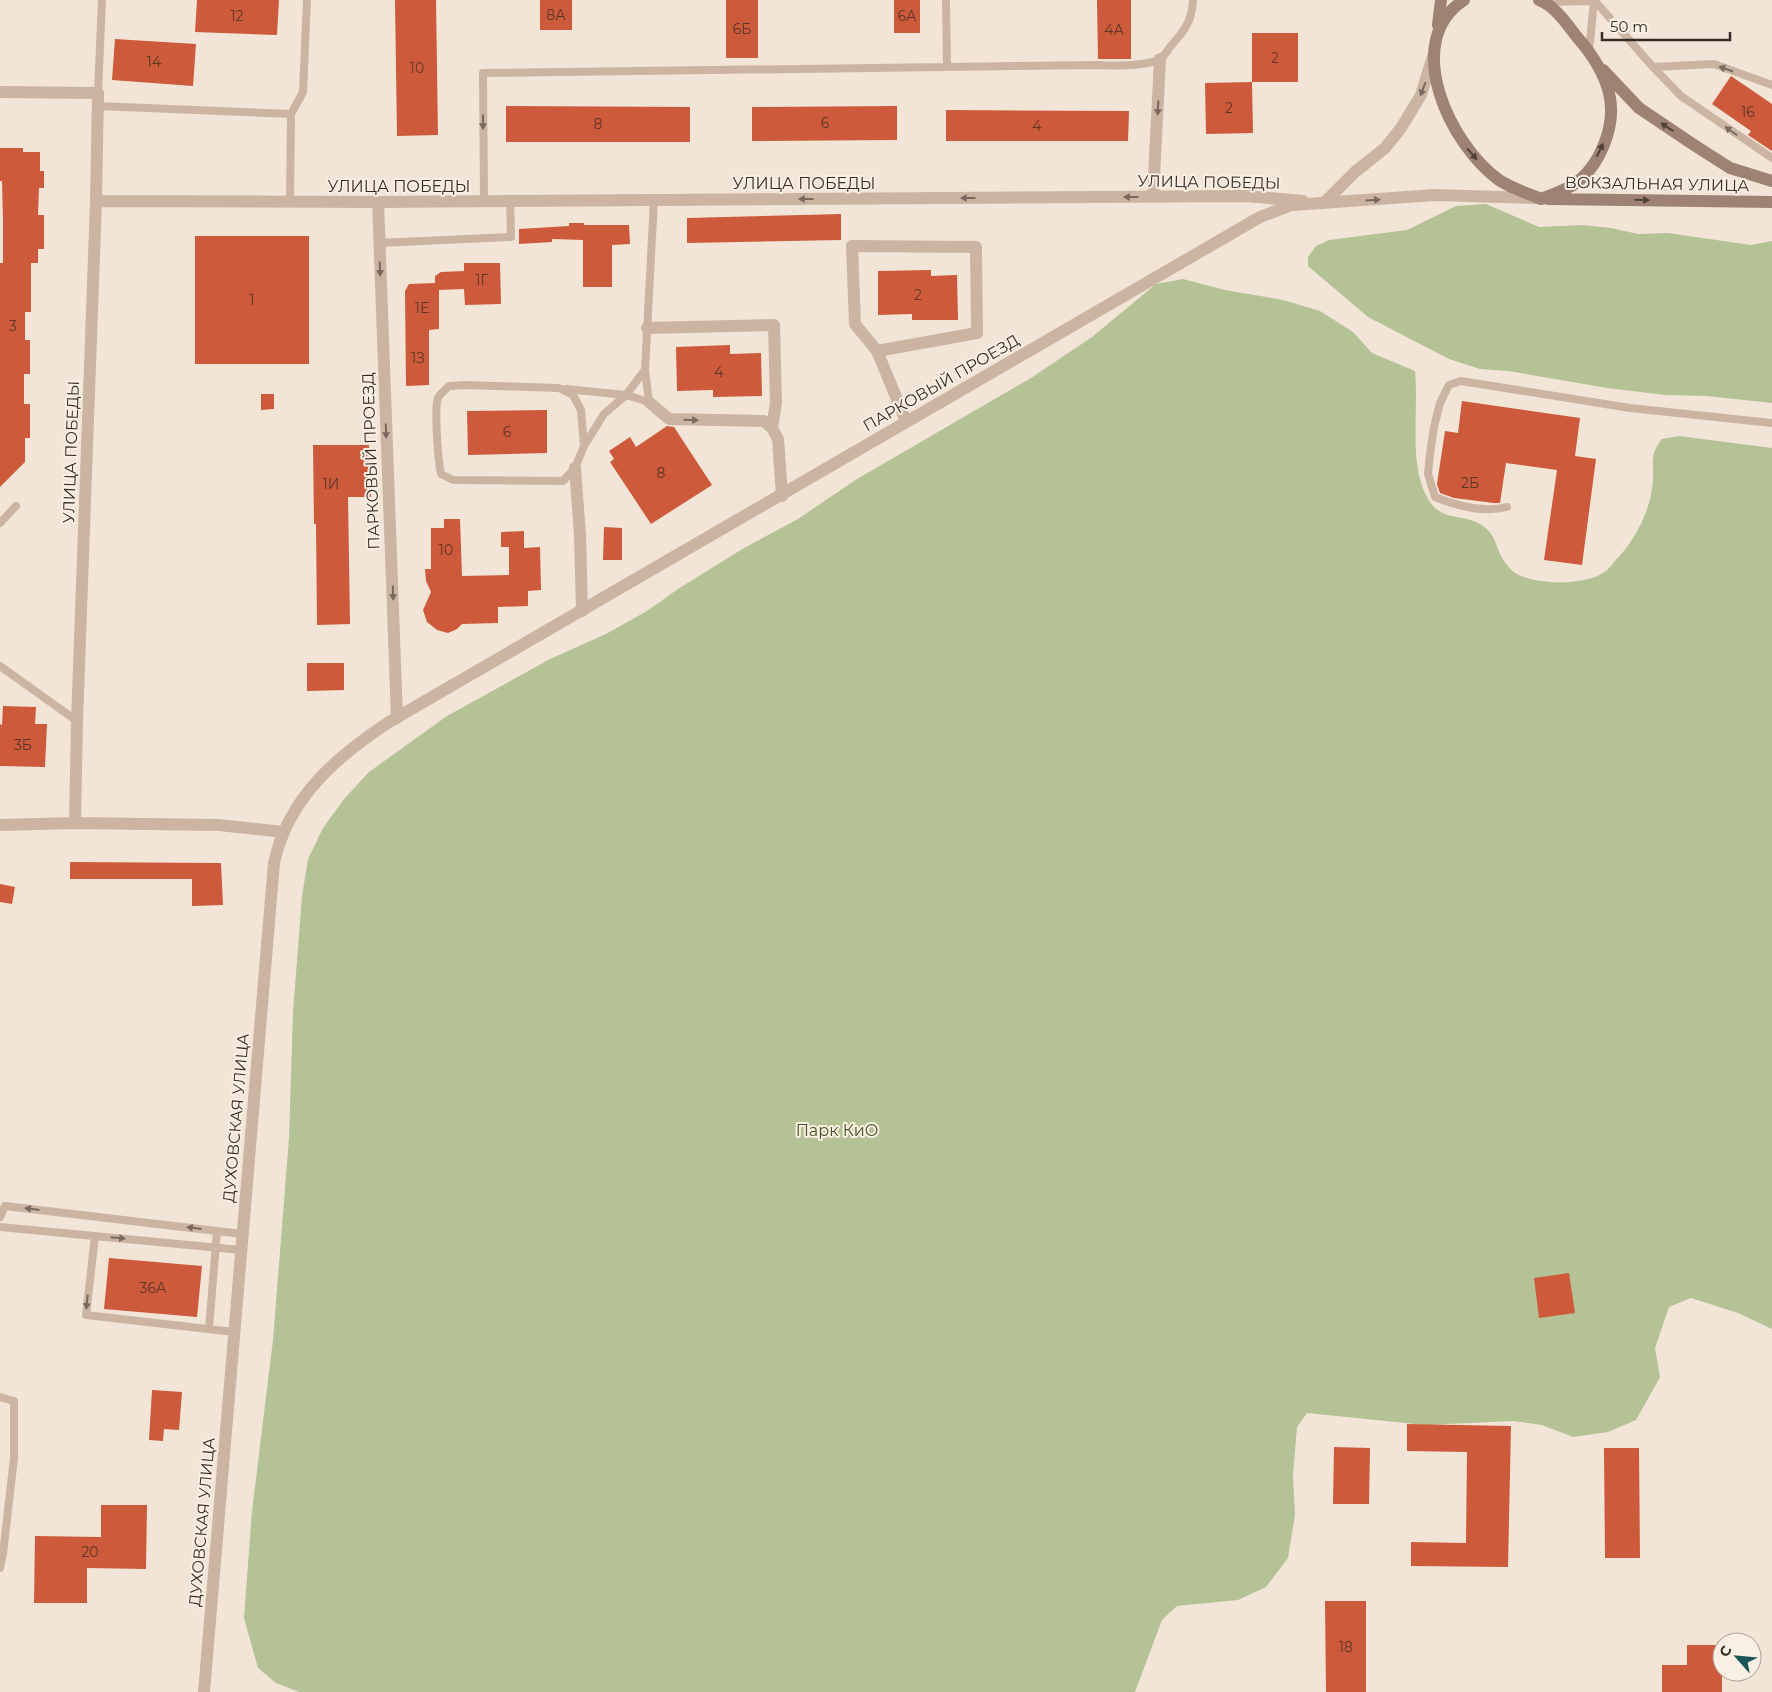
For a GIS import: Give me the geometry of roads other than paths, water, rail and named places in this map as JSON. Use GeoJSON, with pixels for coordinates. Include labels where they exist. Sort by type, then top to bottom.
{"type":"FeatureCollection","features":[{"type":"Feature","properties":{"kind":"main road"},"geometry":{"type":"LineString","coordinates":[[1441,0],[1433,58],[1439,92],[1458,135],[1471,154],[1499,180],[1541,199],[1574,184],[1594,162],[1607,134],[1611,116],[1609,92],[1597,63],[1570,27],[1543,1]]}},
{"type":"Feature","properties":{"kind":"main road"},"geometry":{"type":"LineString","coordinates":[[1435,43],[1441,23],[1448,12],[1464,0]]}},
{"type":"Feature","properties":{"kind":"main road","name":"ВОКЗАЛЬНАЯ УЛИЦА"},"geometry":{"type":"LineString","coordinates":[[1597,63],[1639,108],[1686,140],[1730,168],[1772,181]]}},
{"type":"Feature","properties":{"kind":"main road","name":"ВОКЗАЛЬНАЯ УЛИЦА"},"geometry":{"type":"LineString","coordinates":[[1541,199],[1772,202]]}},
{"type":"Feature","properties":{"kind":"street"},"geometry":{"type":"LineString","coordinates":[[1324,203],[1355,172],[1385,148],[1401,128],[1421,95],[1432,61],[1435,43]]}},
{"type":"Feature","properties":{"kind":"street"},"geometry":{"type":"LineString","coordinates":[[1153,197],[1160,59]]}},
{"type":"Feature","properties":{"kind":"street"},"geometry":{"type":"LineString","coordinates":[[0,92],[98,93],[96,201]]}},
{"type":"Feature","properties":{"kind":"street","name":"ПАРКОВЫЙ ПРОЕЗД"},"geometry":{"type":"LineString","coordinates":[[284,832],[291,816],[322,775],[355,745],[397,718],[1260,217],[1292,206],[1436,195],[1541,199]]}},
{"type":"Feature","properties":{"kind":"street","name":"УЛИЦА ПОБЕДЫ"},"geometry":{"type":"LineString","coordinates":[[75,823],[96,201],[510,202],[1246,196],[1324,203]]}},
{"type":"Feature","properties":{"kind":"street","name":"ПАРКОВЫЙ ПРОЕЗД"},"geometry":{"type":"LineString","coordinates":[[378,202],[397,718]]}},
{"type":"Feature","properties":{"kind":"street"},"geometry":{"type":"LineString","coordinates":[[877,351],[978,333],[976,247],[852,246],[856,324],[877,351],[906,421]]}},
{"type":"Feature","properties":{"kind":"street"},"geometry":{"type":"LineString","coordinates":[[647,328],[774,325],[776,403],[772,428]]}},
{"type":"Feature","properties":{"kind":"street"},"geometry":{"type":"LineString","coordinates":[[649,402],[669,419],[764,422],[772,428],[778,439],[782,496]]}},
{"type":"Feature","properties":{"kind":"street"},"geometry":{"type":"LineString","coordinates":[[575,468],[580,535],[582,611]]}},
{"type":"Feature","properties":{"kind":"street"},"geometry":{"type":"LineString","coordinates":[[0,825],[75,823],[219,825],[284,832]]}},
{"type":"Feature","properties":{"kind":"street","name":"ДУХОВСКАЯ УЛИЦА"},"geometry":{"type":"LineString","coordinates":[[204,1692],[273,873],[276,852],[284,832]]}},
{"type":"Feature","properties":{"kind":"lane"},"geometry":{"type":"LineString","coordinates":[[98,93],[102,0]]}},
{"type":"Feature","properties":{"kind":"lane"},"geometry":{"type":"LineString","coordinates":[[290,202],[291,114],[303,92],[307,0]]}},
{"type":"Feature","properties":{"kind":"lane"},"geometry":{"type":"LineString","coordinates":[[946,0],[947,67]]}},
{"type":"Feature","properties":{"kind":"lane"},"geometry":{"type":"LineString","coordinates":[[484,202],[483,74],[1115,66],[1146,63],[1160,59],[1187,28],[1193,10],[1193,0]]}},
{"type":"Feature","properties":{"kind":"lane"},"geometry":{"type":"LineString","coordinates":[[1589,51],[1594,0]]}},
{"type":"Feature","properties":{"kind":"lane"},"geometry":{"type":"LineString","coordinates":[[1543,1],[1594,0],[1681,96],[1772,158]]}},
{"type":"Feature","properties":{"kind":"lane"},"geometry":{"type":"LineString","coordinates":[[1653,67],[1714,64],[1772,85]]}},
{"type":"Feature","properties":{"kind":"lane"},"geometry":{"type":"LineString","coordinates":[[98,106],[291,114]]}},
{"type":"Feature","properties":{"kind":"lane"},"geometry":{"type":"LineString","coordinates":[[645,370],[626,395],[604,414],[584,446],[575,468],[563,481],[453,480],[441,474],[438,461],[436,412],[438,397],[449,386],[480,385],[559,388],[626,395],[649,402],[645,370],[654,200]]}},
{"type":"Feature","properties":{"kind":"lane"},"geometry":{"type":"LineString","coordinates":[[379,243],[511,237],[510,202]]}},
{"type":"Feature","properties":{"kind":"lane"},"geometry":{"type":"LineString","coordinates":[[1507,507],[1493,510],[1452,504],[1435,497],[1428,474],[1430,454],[1440,403],[1449,385],[1461,380],[1630,408],[1772,423]]}},
{"type":"Feature","properties":{"kind":"lane"},"geometry":{"type":"LineString","coordinates":[[559,388],[573,395],[580,410],[584,446]]}},
{"type":"Feature","properties":{"kind":"lane"},"geometry":{"type":"LineString","coordinates":[[0,523],[16,506]]}},
{"type":"Feature","properties":{"kind":"lane"},"geometry":{"type":"LineString","coordinates":[[0,666],[77,721]]}},
{"type":"Feature","properties":{"kind":"lane"},"geometry":{"type":"LineString","coordinates":[[0,1218],[6,1206],[242,1234]]}},
{"type":"Feature","properties":{"kind":"lane"},"geometry":{"type":"LineString","coordinates":[[0,1227],[241,1250]]}},
{"type":"Feature","properties":{"kind":"lane"},"geometry":{"type":"LineString","coordinates":[[208,1329],[217,1231]]}},
{"type":"Feature","properties":{"kind":"lane"},"geometry":{"type":"LineString","coordinates":[[95,1236],[86,1315],[234,1332]]}},
{"type":"Feature","properties":{"kind":"lane"},"geometry":{"type":"LineString","coordinates":[[0,1397],[14,1401],[14,1458],[0,1568]]}},
{"type":"Feature","properties":{"kind":"park label","name":"Парк КиО"},"geometry":{"type":"Point","coordinates":[837,1130]}}]}
